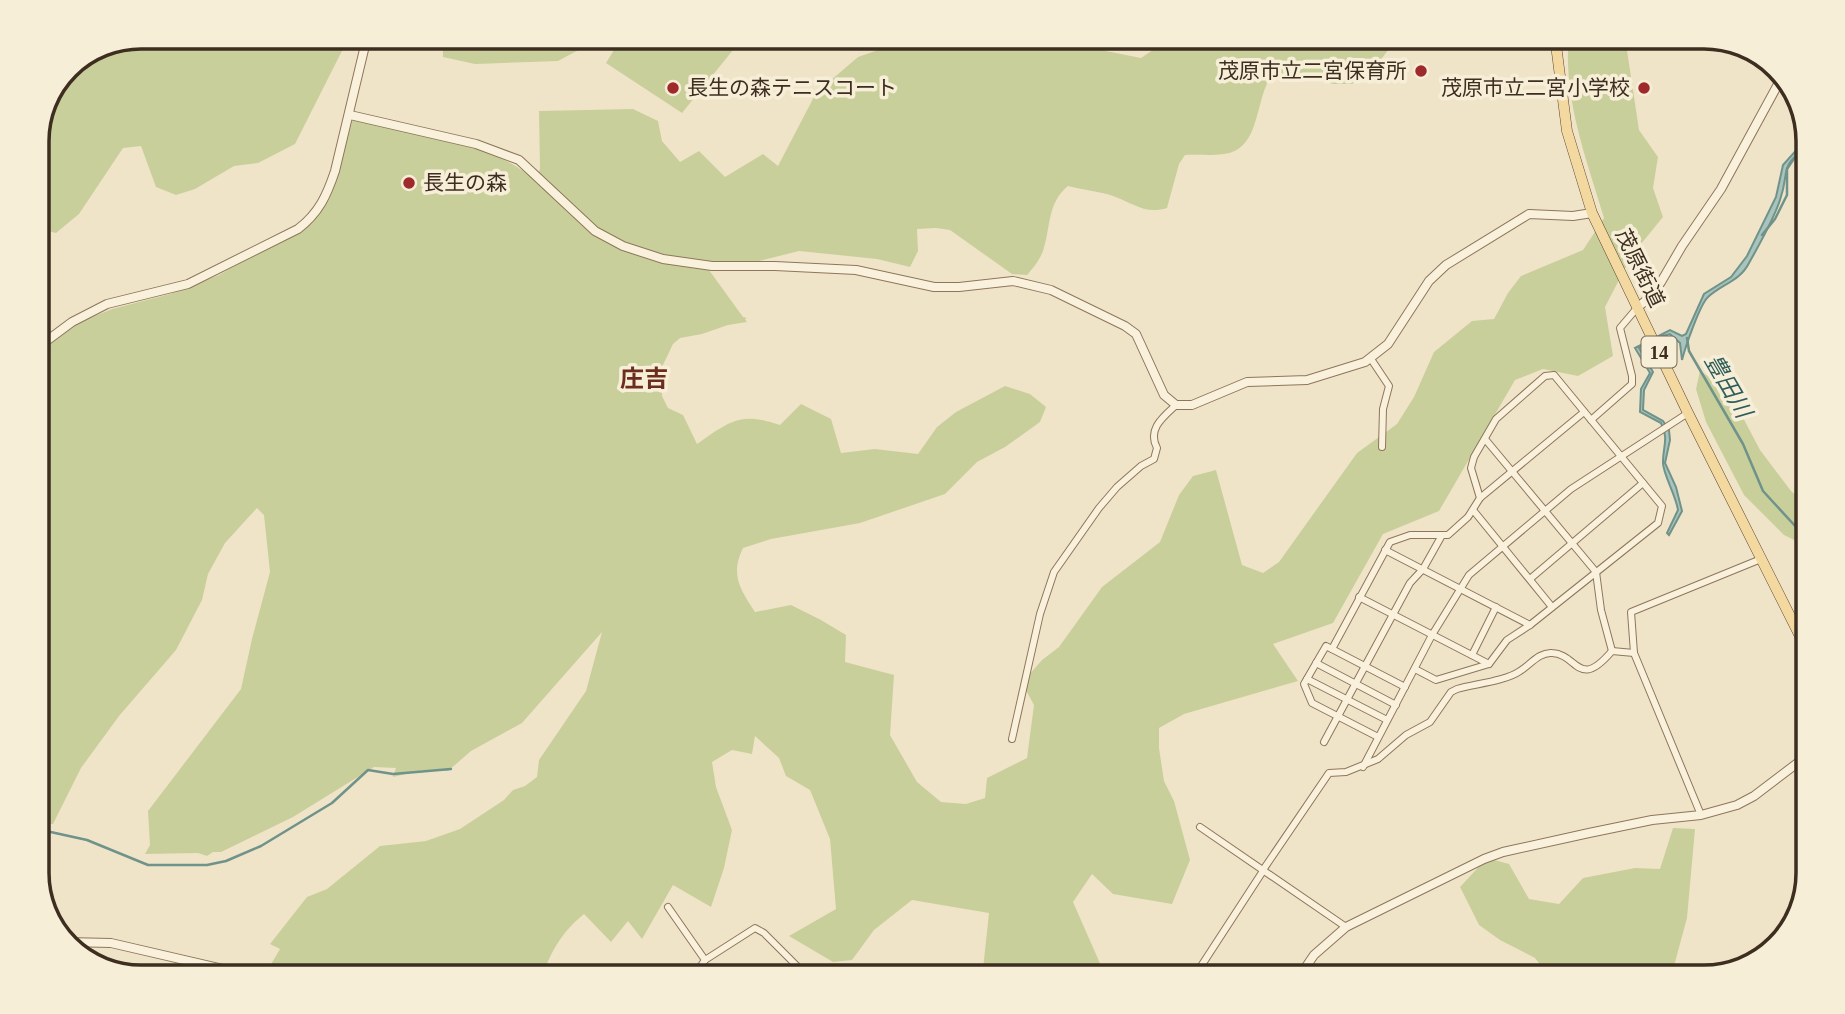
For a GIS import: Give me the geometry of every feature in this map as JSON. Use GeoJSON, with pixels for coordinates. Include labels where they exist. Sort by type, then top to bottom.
{"type":"FeatureCollection","features":[{"type":"Feature","properties":{"kind":"main road","name":"茂原街道"},"geometry":{"type":"LineString","coordinates":[[1557,49],[1567,131],[1592,213],[1796,628]]}},
{"type":"Feature","properties":{"kind":"street"},"geometry":{"type":"LineString","coordinates":[[49,339],[72,321],[107,304],[188,284],[305,224],[321,206],[329,191],[365,49]]}},
{"type":"Feature","properties":{"kind":"street"},"geometry":{"type":"LineString","coordinates":[[1591,420],[1632,384],[1620,328],[1651,296],[1721,189],[1777,85]]}},
{"type":"Feature","properties":{"kind":"street"},"geometry":{"type":"LineString","coordinates":[[350,115],[476,144],[519,160],[595,231],[623,246],[663,259],[712,266],[856,270],[934,287],[1013,281],[1051,290],[1136,334],[1150,361],[1157,383],[1164,395],[1176,405],[1192,405],[1247,382],[1307,380],[1371,359],[1388,344],[1429,281],[1446,265],[1529,214],[1573,216],[1592,213]]}},
{"type":"Feature","properties":{"kind":"street"},"geometry":{"type":"LineString","coordinates":[[1371,359],[1390,386],[1383,410],[1382,447]]}},
{"type":"Feature","properties":{"kind":"street"},"geometry":{"type":"LineString","coordinates":[[1415,669],[1436,680],[1489,664],[1507,640],[1530,625],[1658,523],[1662,506],[1554,375],[1545,376],[1496,419],[1474,457],[1471,468],[1480,498]]}},
{"type":"Feature","properties":{"kind":"street"},"geometry":{"type":"LineString","coordinates":[[1012,739],[1045,597],[1055,572],[1117,487],[1141,466],[1154,459],[1157,448],[1152,439],[1154,428],[1176,405]]}},
{"type":"Feature","properties":{"kind":"street"},"geometry":{"type":"LineString","coordinates":[[1332,649],[1390,542],[1404,536],[1441,537],[1455,530],[1480,498],[1584,412]]}},
{"type":"Feature","properties":{"kind":"street"},"geometry":{"type":"LineString","coordinates":[[1363,767],[1432,635],[1459,587],[1469,575],[1545,510],[1688,413]]}},
{"type":"Feature","properties":{"kind":"street"},"geometry":{"type":"LineString","coordinates":[[1485,439],[1596,572],[1601,610],[1612,652]]}},
{"type":"Feature","properties":{"kind":"street"},"geometry":{"type":"LineString","coordinates":[[1530,579],[1643,483]]}},
{"type":"Feature","properties":{"kind":"street"},"geometry":{"type":"LineString","coordinates":[[1472,510],[1552,607]]}},
{"type":"Feature","properties":{"kind":"street"},"geometry":{"type":"LineString","coordinates":[[1324,742],[1410,583],[1423,569],[1441,537]]}},
{"type":"Feature","properties":{"kind":"street"},"geometry":{"type":"LineString","coordinates":[[1385,550],[1530,625]]}},
{"type":"Feature","properties":{"kind":"street"},"geometry":{"type":"LineString","coordinates":[[1701,815],[1634,653],[1631,612],[1761,559]]}},
{"type":"Feature","properties":{"kind":"street"},"geometry":{"type":"LineString","coordinates":[[1359,597],[1489,664]]}},
{"type":"Feature","properties":{"kind":"street"},"geometry":{"type":"LineString","coordinates":[[1472,655],[1496,607]]}},
{"type":"Feature","properties":{"kind":"street"},"geometry":{"type":"LineString","coordinates":[[1378,737],[1312,703],[1304,684],[1326,646],[1405,687]]}},
{"type":"Feature","properties":{"kind":"street"},"geometry":{"type":"LineString","coordinates":[[1202,965],[1329,773],[1336,774],[1363,767],[1378,759],[1406,736],[1430,722],[1451,692],[1519,672],[1532,661],[1550,652],[1586,669],[1598,667],[1617,650],[1634,653]]}},
{"type":"Feature","properties":{"kind":"street"},"geometry":{"type":"LineString","coordinates":[[1316,663],[1396,705]]}},
{"type":"Feature","properties":{"kind":"street"},"geometry":{"type":"LineString","coordinates":[[1307,679],[1388,720]]}},
{"type":"Feature","properties":{"kind":"street"},"geometry":{"type":"LineString","coordinates":[[1307,965],[1314,955],[1346,927],[1484,859],[1503,852],[1652,820],[1701,815],[1737,805],[1754,796],[1796,764]]}},
{"type":"Feature","properties":{"kind":"street"},"geometry":{"type":"LineString","coordinates":[[1200,827],[1346,927]]}},
{"type":"Feature","properties":{"kind":"street"},"geometry":{"type":"LineString","coordinates":[[668,907],[705,960]]}},
{"type":"Feature","properties":{"kind":"street"},"geometry":{"type":"LineString","coordinates":[[701,965],[705,960],[755,928],[764,933],[796,965]]}},
{"type":"Feature","properties":{"kind":"street"},"geometry":{"type":"LineString","coordinates":[[80,942],[111,943],[206,965]]}},
{"type":"Feature","properties":{"kind":"green space"},"geometry":{"type":"Polygon","coordinates":[[[141,49],[343,49],[295,144],[258,163],[234,166],[195,189],[176,195],[156,187],[141,146],[123,148],[79,214],[56,233],[49,231],[51,123],[64,90],[90,64],[123,51],[141,49]]]}},
{"type":"Feature","properties":{"kind":"green space"},"geometry":{"type":"Polygon","coordinates":[[[443,49],[580,49],[558,61],[475,64],[443,57],[443,49]]]}},
{"type":"Feature","properties":{"kind":"green space","name":"長生の森テニスコート"},"geometry":{"type":"Polygon","coordinates":[[[615,49],[733,50],[682,113],[606,63],[615,49]]]}},
{"type":"Feature","properties":{"kind":"green space"},"geometry":{"type":"Polygon","coordinates":[[[881,49],[1103,49],[1141,58],[1154,49],[1389,49],[1352,84],[1333,84],[1295,71],[1270,78],[1255,124],[1244,144],[1236,151],[1224,154],[1185,155],[1179,164],[1167,208],[1146,209],[1108,194],[1068,186],[1056,200],[1043,251],[1027,275],[1012,274],[950,230],[936,228],[917,229],[918,251],[910,267],[877,259],[799,251],[739,266],[709,270],[743,317],[747,318],[747,322],[680,338],[673,344],[662,367],[662,396],[668,408],[683,415],[697,444],[736,421],[755,419],[780,425],[801,404],[831,419],[841,453],[875,449],[918,454],[937,427],[956,412],[1005,386],[1030,394],[1046,407],[1040,422],[1005,447],[977,462],[945,494],[860,523],[771,539],[743,548],[737,566],[738,582],[755,612],[791,605],[846,635],[845,662],[894,675],[890,735],[917,782],[941,802],[966,804],[985,798],[987,778],[1027,758],[1034,705],[1022,683],[1042,660],[1059,647],[1102,587],[1160,542],[1179,495],[1193,476],[1216,470],[1242,565],[1263,573],[1279,562],[1357,453],[1397,424],[1414,397],[1434,352],[1472,321],[1494,319],[1521,276],[1583,250],[1604,218],[1574,114],[1568,50],[1627,49],[1639,130],[1658,157],[1653,188],[1663,217],[1632,255],[1605,307],[1613,356],[1578,376],[1543,369],[1515,380],[1439,511],[1383,534],[1333,623],[1273,644],[1298,681],[1184,714],[1159,728],[1164,781],[1174,801],[1190,860],[1172,904],[1113,894],[1092,874],[1073,902],[1101,965],[983,965],[989,913],[912,900],[874,930],[852,960],[833,962],[789,936],[836,909],[830,839],[810,790],[786,776],[779,758],[755,736],[752,754],[732,750],[712,762],[716,787],[732,830],[724,868],[711,907],[673,885],[642,939],[628,921],[611,942],[584,914],[558,942],[547,965],[271,965],[280,949],[270,944],[307,897],[327,889],[380,846],[426,841],[460,829],[504,800],[513,790],[525,786],[537,777],[539,760],[586,691],[602,632],[522,723],[471,751],[448,771],[423,770],[393,777],[396,768],[374,767],[293,817],[221,852],[213,852],[207,856],[198,853],[145,854],[150,845],[148,811],[241,689],[270,572],[264,515],[257,508],[225,543],[208,574],[202,600],[176,650],[119,716],[81,768],[53,824],[49,826],[49,345],[75,324],[112,309],[170,294],[219,275],[309,224],[329,199],[353,119],[425,133],[473,147],[516,166],[535,180],[540,169],[539,111],[633,109],[658,121],[662,141],[680,162],[699,151],[725,177],[763,154],[778,166],[816,93],[858,57],[881,49]]]}},
{"type":"Feature","properties":{"kind":"green space"},"geometry":{"type":"Polygon","coordinates":[[[1700,371],[1728,389],[1760,450],[1796,495],[1796,541],[1784,535],[1744,495],[1706,422],[1696,389],[1700,371]]]}},
{"type":"Feature","properties":{"kind":"green space"},"geometry":{"type":"Polygon","coordinates":[[[1673,828],[1695,829],[1687,918],[1674,965],[1541,965],[1535,958],[1500,940],[1479,925],[1460,887],[1487,858],[1509,864],[1529,899],[1559,904],[1583,878],[1635,868],[1660,869],[1673,828]]]}},
{"type":"Feature","properties":{"kind":"water"},"geometry":{"type":"Polygon","coordinates":[[[1796,150],[1796,155],[1786,170],[1777,208],[1766,232],[1741,274],[1705,301],[1682,360],[1680,343],[1670,334],[1639,348],[1653,372],[1644,390],[1643,410],[1663,421],[1669,430],[1670,440],[1665,463],[1676,487],[1682,511],[1669,535],[1667,533],[1678,510],[1663,466],[1665,433],[1661,423],[1640,412],[1641,389],[1650,373],[1635,348],[1670,330],[1682,336],[1686,334],[1704,294],[1731,277],[1747,256],[1776,197],[1783,165],[1796,150]]]}},
{"type":"Feature","properties":{"kind":"waterway","name":"豊田川"},"geometry":{"type":"LineString","coordinates":[[1762,235],[1775,219],[1787,195],[1787,169],[1796,156]]}},
{"type":"Feature","properties":{"kind":"waterway","name":"豊田川"},"geometry":{"type":"LineString","coordinates":[[1687,338],[1689,351],[1743,444],[1763,491],[1796,527]]}},
{"type":"Feature","properties":{"kind":"waterway"},"geometry":{"type":"LineString","coordinates":[[49,832],[87,840],[148,865],[207,865],[226,861],[261,846],[332,803],[368,770],[393,774],[451,769]]}},
{"type":"Feature","properties":{"kind":"place","name":"茂原市立二宮保育所"},"geometry":{"type":"Point","coordinates":[1421,71]}},
{"type":"Feature","properties":{"kind":"place","name":"長生の森テニスコート"},"geometry":{"type":"Point","coordinates":[673,88]}},
{"type":"Feature","properties":{"kind":"place","name":"茂原市立二宮小学校"},"geometry":{"type":"Point","coordinates":[1644,88]}},
{"type":"Feature","properties":{"kind":"place","name":"長生の森"},"geometry":{"type":"Point","coordinates":[409,183]}},
{"type":"Feature","properties":{"kind":"district","name":"庄吉"},"geometry":{"type":"Point","coordinates":[644,379]}}]}
